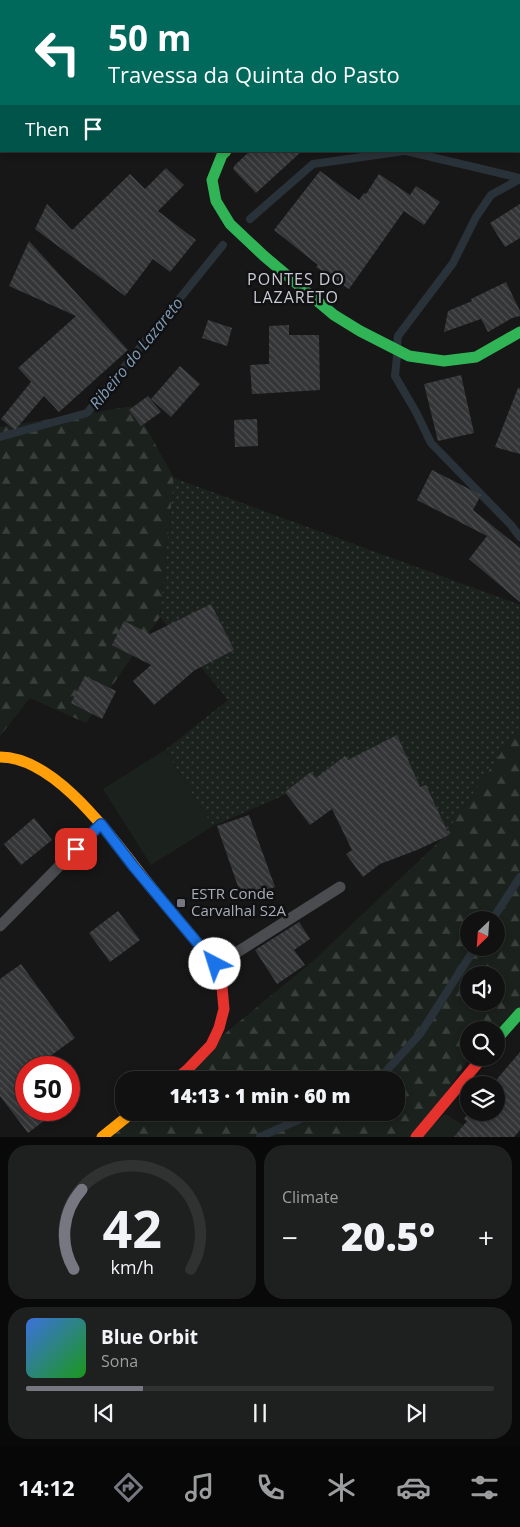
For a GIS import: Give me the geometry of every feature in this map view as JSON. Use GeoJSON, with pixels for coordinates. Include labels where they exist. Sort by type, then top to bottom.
{"type":"FeatureCollection","features":[{"type":"Feature","properties":{"kind":"main road"},"geometry":{"type":"LineString","coordinates":[[225,152],[212,180],[216,201],[230,224],[264,256],[334,315],[360,331],[408,356],[444,361],[476,357],[520,332]]}},
{"type":"Feature","properties":{"kind":"main road"},"geometry":{"type":"LineString","coordinates":[[0,757],[8,757],[30,763],[68,789],[101,824],[134,867],[215,964],[222,987],[224,1008],[219,1028],[211,1045],[186,1071]]}},
{"type":"Feature","properties":{"kind":"main road"},"geometry":{"type":"LineString","coordinates":[[505,1030],[520,1013]]}},
{"type":"Feature","properties":{"kind":"main road"},"geometry":{"type":"LineString","coordinates":[[416,1137],[475,1066]]}},
{"type":"Feature","properties":{"kind":"main road"},"geometry":{"type":"LineString","coordinates":[[102,1137],[122,1121]]}},
{"type":"Feature","properties":{"kind":"lane"},"geometry":{"type":"LineString","coordinates":[[0,926],[101,824]]}},
{"type":"Feature","properties":{"kind":"lane"},"geometry":{"type":"LineString","coordinates":[[215,964],[228,958],[340,887]]}},
{"type":"Feature","properties":{"kind":"green space"},"geometry":{"type":"Polygon","coordinates":[[[134,406],[174,478],[160,617],[86,723],[30,698],[0,736],[0,427],[134,406]]]}},
{"type":"Feature","properties":{"kind":"green space"},"geometry":{"type":"Polygon","coordinates":[[[174,478],[520,605],[520,725],[441,840],[397,746],[213,826],[165,750],[228,700],[160,617],[174,478]]]}},
{"type":"Feature","properties":{"kind":"green space"},"geometry":{"type":"Polygon","coordinates":[[[520,725],[520,1013],[505,1024],[505,1021],[460,1021],[460,1066],[464,1066],[416,1137],[102,1137],[123,1121],[405,1121],[405,1071],[184,1071],[211,1045],[313,961],[441,840],[520,725]]]}},
{"type":"Feature","properties":{"kind":"green space"},"geometry":{"type":"Polygon","coordinates":[[[165,750],[213,826],[151,865],[103,789],[165,750]]]}},
{"type":"Feature","properties":{"kind":"green space"},"geometry":{"type":"Polygon","coordinates":[[[445,1114],[483,1137],[419,1137],[445,1114]]]}},
{"type":"Feature","properties":{"kind":"building"},"geometry":{"type":"Polygon","coordinates":[[[249,152],[301,152],[256,193],[233,169],[249,152]]]}},
{"type":"Feature","properties":{"kind":"building"},"geometry":{"type":"Polygon","coordinates":[[[166,168],[184,185],[158,211],[196,240],[170,272],[153,259],[125,296],[35,229],[47,204],[72,230],[130,174],[145,189],[166,168]]]}},
{"type":"Feature","properties":{"kind":"building"},"geometry":{"type":"Polygon","coordinates":[[[320,171],[359,200],[364,193],[366,194],[379,174],[410,195],[416,186],[440,202],[424,225],[404,211],[349,289],[316,267],[318,265],[274,230],[320,171]]]}},
{"type":"Feature","properties":{"kind":"building"},"geometry":{"type":"Polygon","coordinates":[[[520,204],[520,238],[505,247],[490,223],[520,204]]]}},
{"type":"Feature","properties":{"kind":"building"},"geometry":{"type":"Polygon","coordinates":[[[29,241],[128,350],[59,412],[44,396],[15,430],[1,419],[31,382],[18,368],[76,316],[9,286],[29,241]]]}},
{"type":"Feature","properties":{"kind":"building"},"geometry":{"type":"Polygon","coordinates":[[[506,282],[520,311],[520,316],[512,318],[488,332],[481,319],[444,332],[448,311],[472,301],[471,299],[506,282]]]}},
{"type":"Feature","properties":{"kind":"building"},"geometry":{"type":"Polygon","coordinates":[[[208,320],[232,328],[227,346],[202,338],[208,320]]]}},
{"type":"Feature","properties":{"kind":"building"},"geometry":{"type":"Polygon","coordinates":[[[289,325],[289,335],[319,335],[320,390],[252,394],[250,365],[269,364],[269,326],[289,325]]]}},
{"type":"Feature","properties":{"kind":"building"},"geometry":{"type":"Polygon","coordinates":[[[180,366],[200,384],[171,417],[151,399],[180,366]]]}},
{"type":"Feature","properties":{"kind":"building"},"geometry":{"type":"Polygon","coordinates":[[[461,375],[474,433],[438,441],[424,384],[461,375]]]}},
{"type":"Feature","properties":{"kind":"building"},"geometry":{"type":"Polygon","coordinates":[[[518,388],[520,388],[520,454],[495,447],[518,388]]]}},
{"type":"Feature","properties":{"kind":"building"},"geometry":{"type":"Polygon","coordinates":[[[148,396],[161,412],[141,426],[129,410],[148,396]]]}},
{"type":"Feature","properties":{"kind":"building"},"geometry":{"type":"Polygon","coordinates":[[[257,419],[258,446],[235,447],[234,420],[257,419]]]}},
{"type":"Feature","properties":{"kind":"building"},"geometry":{"type":"Polygon","coordinates":[[[432,470],[481,495],[473,510],[520,548],[520,602],[469,559],[487,536],[417,500],[432,470]]]}},
{"type":"Feature","properties":{"kind":"building"},"geometry":{"type":"Polygon","coordinates":[[[211,604],[234,650],[195,670],[154,705],[133,681],[151,665],[112,645],[124,621],[150,634],[211,604]]]}},
{"type":"Feature","properties":{"kind":"building"},"geometry":{"type":"Polygon","coordinates":[[[85,676],[116,691],[102,719],[71,703],[85,676]]]}},
{"type":"Feature","properties":{"kind":"building"},"geometry":{"type":"Polygon","coordinates":[[[397,735],[420,787],[426,785],[449,835],[380,864],[363,877],[346,854],[352,850],[332,809],[310,825],[285,792],[311,772],[316,778],[345,756],[348,760],[397,735]]]}},
{"type":"Feature","properties":{"kind":"building"},"geometry":{"type":"Polygon","coordinates":[[[249,815],[275,887],[242,898],[217,826],[249,815]]]}},
{"type":"Feature","properties":{"kind":"building"},"geometry":{"type":"Polygon","coordinates":[[[34,818],[52,840],[21,865],[4,844],[34,818]]]}},
{"type":"Feature","properties":{"kind":"building"},"geometry":{"type":"Polygon","coordinates":[[[118,911],[140,940],[110,962],[89,933],[118,911]]]}},
{"type":"Feature","properties":{"kind":"building"},"geometry":{"type":"Polygon","coordinates":[[[299,922],[310,939],[294,950],[305,965],[277,984],[255,950],[299,922]]]}},
{"type":"Feature","properties":{"kind":"building"},"geometry":{"type":"Polygon","coordinates":[[[21,964],[75,1038],[50,1056],[15,1056],[15,1116],[0,1096],[0,979],[21,964]]]}},
{"type":"Feature","properties":{"kind":"building"},"geometry":{"type":"Polygon","coordinates":[[[520,1052],[520,1130],[514,1137],[454,1137],[467,1121],[505,1121],[505,1076],[500,1076],[520,1052]]]}},
{"type":"Feature","properties":{"kind":"building"},"geometry":{"type":"Polygon","coordinates":[[[19,1121],[44,1121],[28,1133],[19,1121]]]}},
{"type":"Feature","properties":{"kind":"waterway","name":"Ribeiro do Lazareto"},"geometry":{"type":"LineString","coordinates":[[250,219],[313,164],[397,152]]}},
{"type":"Feature","properties":{"kind":"waterway","name":"Ribeiro do Lazareto"},"geometry":{"type":"LineString","coordinates":[[410,152],[520,178]]}},
{"type":"Feature","properties":{"kind":"waterway","name":"Ribeiro do Lazareto"},"geometry":{"type":"LineString","coordinates":[[397,345],[398,336],[453,263],[476,217],[491,195],[520,179]]}},
{"type":"Feature","properties":{"kind":"waterway","name":"Ribeiro do Lazareto"},"geometry":{"type":"LineString","coordinates":[[0,437],[87,413],[223,245]]}},
{"type":"Feature","properties":{"kind":"waterway","name":"Ribeiro do Lazareto"},"geometry":{"type":"LineString","coordinates":[[397,356],[395,376],[431,443],[511,525],[520,537]]}},
{"type":"Feature","properties":{"kind":"waterway","name":"Ribeiro do Lazareto"},"geometry":{"type":"LineString","coordinates":[[498,911],[520,877]]}},
{"type":"Feature","properties":{"kind":"waterway","name":"Ribeiro do Lazareto"},"geometry":{"type":"LineString","coordinates":[[386,1071],[420,1034],[470,956]]}},
{"type":"Feature","properties":{"kind":"waterway","name":"Ribeiro do Lazareto"},"geometry":{"type":"LineString","coordinates":[[260,1137],[296,1121]]}},
{"type":"Feature","properties":{"kind":"traffic: fast"},"geometry":{"type":"LineString","coordinates":[[225,152],[212,180],[216,201],[230,224],[264,256],[334,315],[360,331],[409,356],[444,361],[476,357],[520,332]]}},
{"type":"Feature","properties":{"kind":"traffic: fast"},"geometry":{"type":"LineString","coordinates":[[505,1030],[520,1013]]}},
{"type":"Feature","properties":{"kind":"traffic: slow"},"geometry":{"type":"LineString","coordinates":[[0,757],[22,761],[44,772],[66,788],[106,830],[155,892]]}},
{"type":"Feature","properties":{"kind":"traffic: slow"},"geometry":{"type":"LineString","coordinates":[[102,1137],[122,1121]]}},
{"type":"Feature","properties":{"kind":"traffic: jam"},"geometry":{"type":"LineString","coordinates":[[155,892],[215,964],[222,987],[224,1009],[219,1028],[211,1045],[186,1071]]}},
{"type":"Feature","properties":{"kind":"traffic: jam"},"geometry":{"type":"LineString","coordinates":[[416,1137],[475,1066]]}},
{"type":"Feature","properties":{"kind":"place","name":"ESTR Conde Carvalhal S2A"},"geometry":{"type":"Point","coordinates":[181,903]}},
{"type":"Feature","properties":{"kind":"district","name":"PONTES DO LAZARETO"},"geometry":{"type":"Point","coordinates":[296,288]}},
{"type":"Feature","properties":{"kind":"route"},"geometry":{"type":"LineString","coordinates":[[76,849],[101,824],[134,867],[215,964]]}}]}
